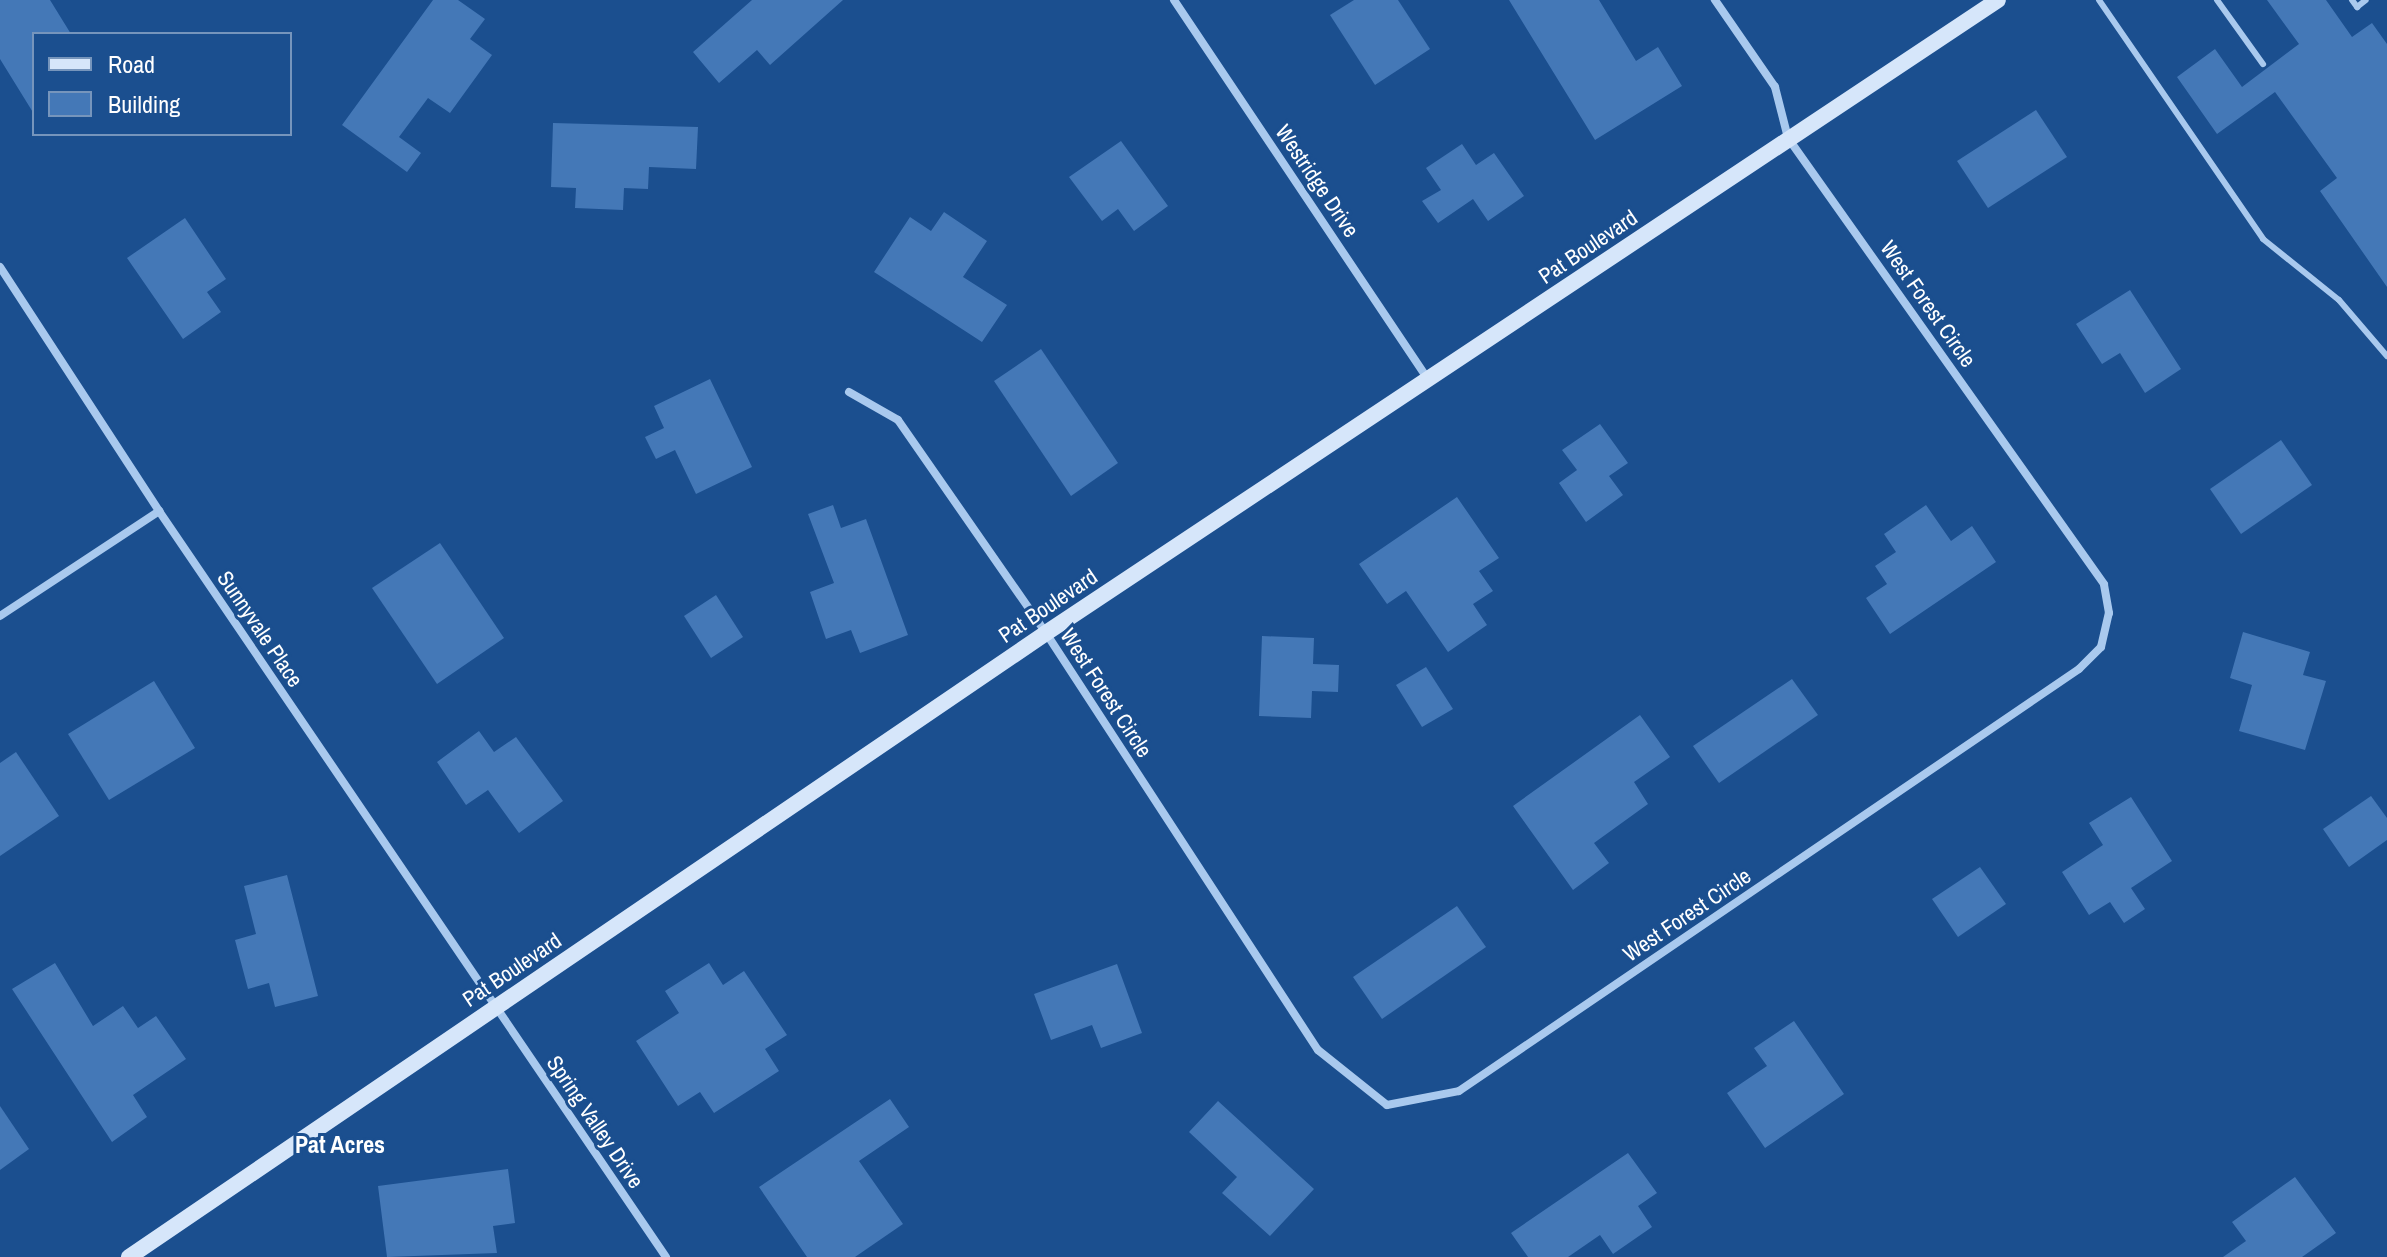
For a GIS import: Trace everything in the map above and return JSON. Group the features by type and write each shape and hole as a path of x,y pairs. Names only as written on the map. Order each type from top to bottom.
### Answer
{"street":[{"name":"Westridge Drive","path":"1174,0 1429,381"},
{"name":"West Forest Circle","path":"849,392 898,420 1046,633 1318,1050 1387,1105 1459,1091 2079,669 2101,647 2109,613 2104,584 1788,138 1775,87 1715,0"},
{"name":"Pat Boulevard","path":"129,1257 1046,633 1998,0"},
{"name":"Sunnyvale Place","path":"0,267 159,511 495,1007"},
{"path":"0,616 159,511"},
{"name":"Spring Valley Drive","path":"495,1007 666,1257"}],"lane":[{"path":"2099,0 2263,239 2339,300 2387,356"},
{"path":"2217,0 2263,64"},
{"path":"2352,0 2357,7 2366,0"}],"building":[{"path":"0,0 50,0 70,32 32,32 32,111 0,59"},
{"path":"433,0 458,0 485,19 470,39 492,55 450,113 428,98 399,137 421,153 407,172 342,125"},
{"path":"752,0 843,0 770,65 757,50 719,83 693,52"},
{"path":"1354,0 1398,0 1430,49 1375,85 1330,15"},
{"path":"1509,0 1599,0 1636,61 1658,47 1682,86 1595,140"},
{"path":"2267,0 2326,0 2352,37 2372,23 2387,44 2387,287 2320,191 2337,178 2275,92 2217,134 2177,77 2215,49 2242,87 2299,44"},
{"path":"2036,110 2067,157 1988,208 1957,161"},
{"path":"553,123 698,127 696,169 649,167 648,189 624,188 623,210 575,208 576,188 551,187"},
{"path":"1121,141 1168,206 1134,231 1118,209 1102,221 1069,177"},
{"path":"1462,144 1476,165 1494,153 1524,196 1488,221 1473,199 1438,223 1422,201 1441,190 1426,168"},
{"path":"944,212 987,241 963,277 1007,305 982,342 874,272 910,217 931,231"},
{"path":"185,218 226,279 207,292 221,312 183,339 127,258"},
{"path":"2130,290 2181,369 2145,393 2120,353 2102,364 2076,324"},
{"path":"1041,349 1118,463 1071,496 994,381"},
{"path":"710,379 752,467 696,494 675,450 656,459 645,437 664,428 654,406"},
{"path":"1600,424 1628,463 1609,476 1623,495 1586,522 1559,483 1577,470 1562,450"},
{"path":"2281,440 2312,485 2241,534 2210,489"},
{"path":"1457,497 1499,558 1479,571 1493,591 1473,604 1487,625 1448,652 1406,591 1387,604 1359,564"},
{"path":"833,505 841,528 866,519 908,635 860,653 851,630 826,639 810,592 834,583 808,514"},
{"path":"1926,505 1951,541 1972,526 1996,562 1890,634 1866,598 1887,584 1875,566 1896,552 1884,534"},
{"path":"440,543 504,638 437,684 372,588"},
{"path":"716,595 743,637 711,658 684,616"},
{"path":"2243,632 2310,652 2303,675 2326,681 2305,750 2239,731 2252,685 2230,678"},
{"path":"1262,636 1314,638 1313,664 1339,665 1338,692 1312,691 1311,718 1259,716"},
{"path":"1426,667 1453,709 1422,727 1396,685"},
{"path":"1792,679 1818,715 1719,783 1693,746"},
{"path":"154,681 195,748 109,800 68,734"},
{"path":"1640,715 1670,757 1634,782 1648,804 1594,843 1609,863 1573,890 1513,806"},
{"path":"479,731 494,752 516,737 563,801 519,833 488,790 466,805 437,762"},
{"path":"16,752 59,816 0,856 0,763"},
{"path":"2371,796 2387,818 2387,840 2349,867 2323,829"},
{"path":"2131,797 2172,861 2131,888 2145,909 2124,923 2110,902 2089,915 2062,872 2103,845 2089,823"},
{"path":"1980,867 2006,904 1958,937 1932,899"},
{"path":"287,875 318,996 275,1007 269,983 248,989 235,940 256,934 244,886"},
{"path":"1457,906 1486,947 1382,1019 1353,977"},
{"path":"55,963 93,1026 123,1006 138,1028 156,1016 186,1059 133,1095 147,1117 112,1142 12,989"},
{"path":"709,963 723,985 744,971 787,1035 765,1049 779,1071 714,1113 700,1092 678,1106 636,1041 679,1013 665,991"},
{"path":"1117,964 1142,1033 1101,1048 1092,1025 1051,1040 1034,994"},
{"path":"1794,1021 1844,1094 1765,1148 1727,1093 1767,1066 1754,1048"},
{"path":"890,1099 909,1127 859,1161 903,1224 855,1257 807,1257 759,1187"},
{"path":"1218,1101 1314,1189 1270,1236 1222,1193 1237,1177 1189,1132"},
{"path":"0,1106 29,1149 0,1170"},
{"path":"1628,1153 1657,1193 1638,1206 1652,1227 1613,1254 1600,1235 1568,1257 1528,1257 1511,1233"},
{"path":"508,1169 515,1223 493,1226 497,1253 387,1257 378,1186"},
{"path":"2295,1177 2336,1233 2302,1257 2223,1257 2246,1241 2232,1222"}],"district":[{"name":"Pat Acres","path":"340,1145"}]}
